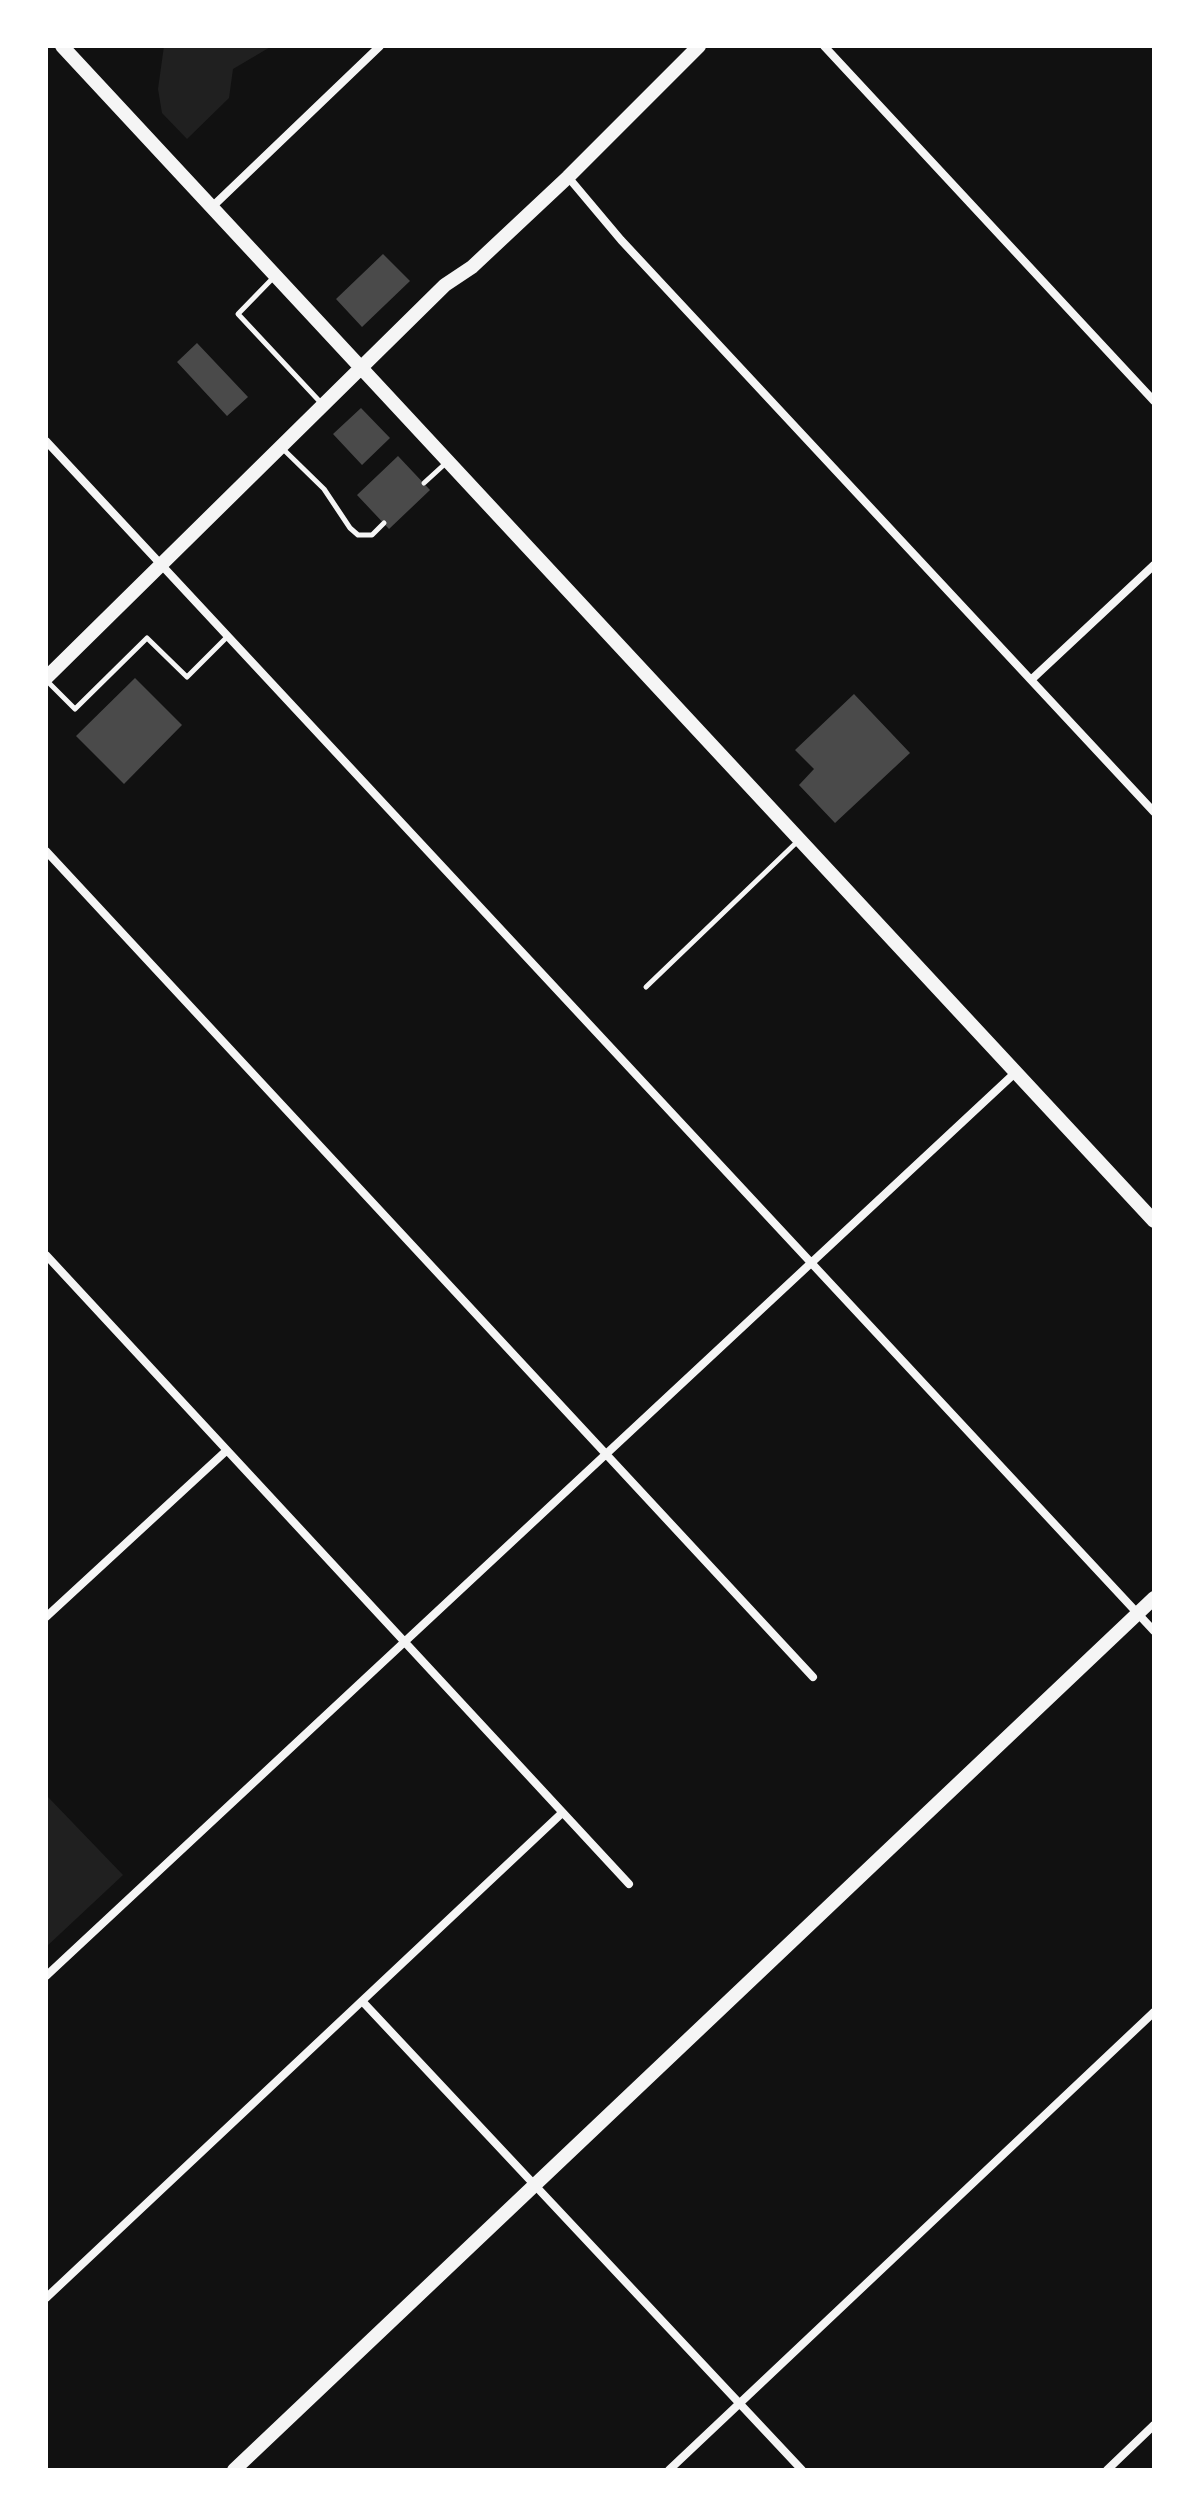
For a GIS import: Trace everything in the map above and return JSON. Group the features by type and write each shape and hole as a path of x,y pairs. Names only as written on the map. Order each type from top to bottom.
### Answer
{"street":[{"path":"62,46 1154,1221"},
{"path":"212,207 380,46"},
{"path":"46,679 160,563 282,448 445,285 472,267 568,177 699,46"},
{"path":"824,46 1154,401"},
{"path":"568,177 632,251 1154,812"},
{"path":"46,441 1154,1631"},
{"path":"1031,680 1154,565"},
{"path":"46,851 813,1677"},
{"path":"46,1976 1016,1072"},
{"path":"46,1255 629,1884"},
{"path":"46,1617 226,1451"},
{"path":"234,2470 1154,1598"},
{"path":"46,2298 562,1813"},
{"path":"362,2001 802,2470"},
{"path":"669,2470 1154,2012"},
{"path":"1107,2470 1154,2425"}],"lane":[{"path":"276,275 238,314 324,405"},
{"path":"282,448 324,489 358,535 372,535 384,523"},
{"path":"424,483 449,461"},
{"path":"46,679 75,709 147,638 187,677 227,637"},
{"path":"646,987 800,839"}],"shaded area":[{"path":"164,46 272,46 233,69 229,98 187,139 162,113 158,89"},
{"path":"48,1797 123,1875 46,1947 46,1800"}],"building":[{"path":"383,254 410,281 362,327 336,299"},
{"path":"197,343 248,397 227,416 177,362"},
{"path":"361,408 390,438 362,465 333,434"},
{"path":"398,456 430,490 389,529 357,495"},
{"path":"135,678 182,725 124,784 76,736"},
{"path":"854,694 910,753 835,823 799,785 814,769 795,750"}]}
